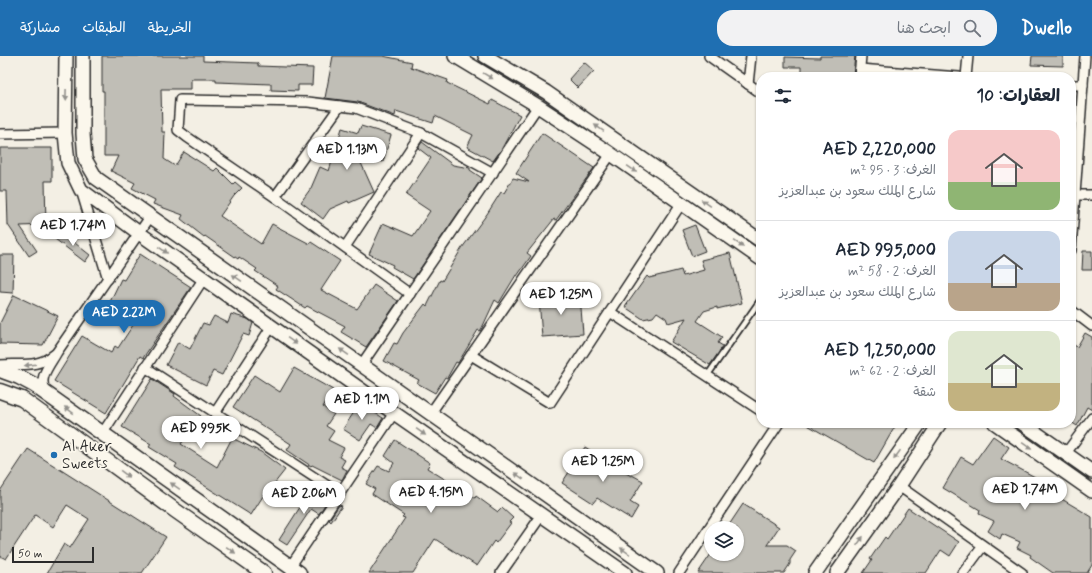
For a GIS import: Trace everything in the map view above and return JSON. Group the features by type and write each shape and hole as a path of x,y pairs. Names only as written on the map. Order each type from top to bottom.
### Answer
{"main road":[{"path":"0,370 19,377 49,396 294,570"},
{"path":"0,391 22,399 264,573"},
{"path":"176,511 173,505 175,501 183,501 232,535 265,549"}],"street":[{"path":"66,56 65,133 68,163 81,190 108,279"},
{"path":"83,56 82,134 85,159 96,178 657,573"},
{"path":"455,56 538,106 611,154 756,256"},
{"path":"485,56 546,92 756,238"},
{"path":"709,56 756,90"},
{"path":"748,84 751,56"},
{"path":"860,72 861,56"},
{"path":"966,72 968,56"},
{"path":"1076,165 1085,56"},
{"path":"1076,85 1083,85"},
{"path":"410,294 275,197 178,130 180,100 308,102 356,108 421,133 493,173"},
{"path":"275,197 340,106"},
{"path":"362,364 538,106"},
{"path":"0,134 65,133"},
{"path":"344,247 421,133"},
{"path":"430,414 611,154"},
{"path":"81,190 139,233 394,413 624,573"},
{"path":"1076,198 1092,195"},
{"path":"471,355 550,403 682,204"},
{"path":"49,396 45,390 43,379 44,373 150,217"},
{"path":"102,434 144,367 204,278"},
{"path":"610,312 756,408"},
{"path":"1076,314 1092,326"},
{"path":"215,413 272,326"},
{"path":"0,365 25,366 35,364 49,359 57,352"},
{"path":"144,367 340,494"},
{"path":"294,570 340,494 394,413"},
{"path":"1066,453 1092,418"},
{"path":"679,573 776,428"},
{"path":"815,573 916,428"},
{"path":"837,573 899,486 937,428"},
{"path":"1002,428 1092,491"},
{"path":"1029,428 1092,472"},
{"path":"899,486 1022,573"},
{"path":"501,573 542,516"},
{"path":"963,573 983,546"}],"lane":[{"path":"707,376 756,306"}],"building":[{"path":"102,56 203,56 203,61 258,63 258,66 313,68 312,85 298,85 298,91 271,90 271,84 216,82 216,79 191,79 191,89 161,89 162,132 165,132 164,159 175,166 184,152 214,171 217,168 233,184 235,182 242,188 234,196 220,216 261,244 272,224 310,244 311,242 340,261 321,290 357,309 374,285 398,301 366,347 341,332 345,326 307,306 305,308 276,289 278,286 255,271 257,269 239,257 238,259 205,236 204,237 181,219 183,215 153,204 155,200 132,188 135,183 111,171 118,156 104,156 104,91 102,91"},
{"path":"333,56 383,56 412,62 411,67 448,80 447,83 490,104 492,100 520,115 501,150 493,161 467,147 473,135 435,116 433,123 396,111 395,116 358,102 325,98"},
{"path":"820,56 855,56 853,72 801,72 801,67 785,67 785,57 820,58"},
{"path":"1032,56 1063,56 1063,66 1031,65"},
{"path":"584,62 594,71 578,88 569,79"},
{"path":"361,126 391,135 383,162 357,154 374,192 349,203 348,201 330,209 323,219 301,202 311,188 320,167 329,171 342,128 358,133"},
{"path":"542,133 594,168 556,220 554,219 527,253 531,256 517,276 516,275 499,303 495,300 482,328 480,331 478,330 458,363 456,362 447,378 445,377 435,393 417,383 419,380 384,361 394,343 397,344 403,333 425,304 427,306 440,280 442,281 462,248 501,192 504,193 513,178 529,182 516,173"},
{"path":"422,142 453,165 470,168 470,170 482,178 413,279 392,267 393,265 369,254 383,223 413,236 430,211 406,195 431,158 418,148"},
{"path":"0,148 52,148 52,181 45,181 46,225 20,226 37,251 29,256 8,225 7,191 0,191"},
{"path":"695,225 705,251 692,256 682,230"},
{"path":"61,232 90,255 85,262 55,239"},
{"path":"1083,251 1092,251 1092,270 1082,270"},
{"path":"730,253 742,303 717,309 717,307 704,311 697,321 722,337 718,343 723,346 710,365 671,342 686,318 668,323 666,318 657,312 653,317 643,319 625,307 647,276 649,278 681,270 683,276 704,270 701,260"},
{"path":"140,254 191,287 143,358 140,356 106,413 54,381 82,336 111,353 115,346 118,348 135,322 124,316 125,314 108,306 121,279 124,280"},
{"path":"0,255 14,255 13,293 0,292"},
{"path":"14,295 58,316 43,345 0,344 0,323"},
{"path":"580,295 583,334 542,337 539,299"},
{"path":"231,314 248,319 253,323 249,336 243,334 222,375 213,371 206,385 166,365 178,342 190,349 203,323 209,325 214,316 228,323"},
{"path":"1085,333 1092,337 1092,410 1087,407 1077,426 1076,346 1077,347"},
{"path":"294,368 333,390 323,407 334,414 326,426 334,431 328,440 344,448 339,457 345,460 341,467 347,470 342,480 312,465 311,466 287,450 291,444 233,407 254,375 280,392"},
{"path":"152,379 175,394 174,396 201,416 181,444 217,467 232,438 261,452 285,470 266,494 265,493 251,515 175,467 177,464 149,447 151,444 122,427"},
{"path":"360,403 383,418 377,428 371,424 360,440 343,429"},
{"path":"813,428 894,428 874,463"},
{"path":"993,436 1009,447 1001,459 1035,477 1033,480 1061,496 1060,498 1092,517 1092,565 1087,573 1053,573 1030,557 1031,555 1017,548 1020,542 1002,534 1000,539 988,531 994,521 979,514 980,510 943,488 961,457 973,464"},
{"path":"395,440 430,463 427,468 475,498 476,496 498,512 502,508 513,518 496,543 494,541 477,566 435,539 413,573 369,573 405,518 402,517 404,515 372,494 375,489 366,484 378,466 389,471 394,463 385,456"},
{"path":"585,447 631,476 632,475 643,481 630,502 638,507 631,519 597,498 593,503 562,483"},
{"path":"28,449 166,537 142,573 47,573 64,544 70,548 89,519 67,505 53,527 35,515 6,559 0,556 0,491"},
{"path":"311,490 327,500 329,498 319,514 311,509 287,545 279,540"},
{"path":"743,504 779,527 767,545 787,545 796,551 784,573 698,573 706,561 744,561 744,521 732,521"},
{"path":"339,505 342,506 331,522 329,520"},
{"path":"908,508 959,542 950,556 941,550 926,573 863,573 872,560 870,559 885,537 887,539"}],"place":[{"name":"Al Aker Sweets","path":"54,455"}]}
